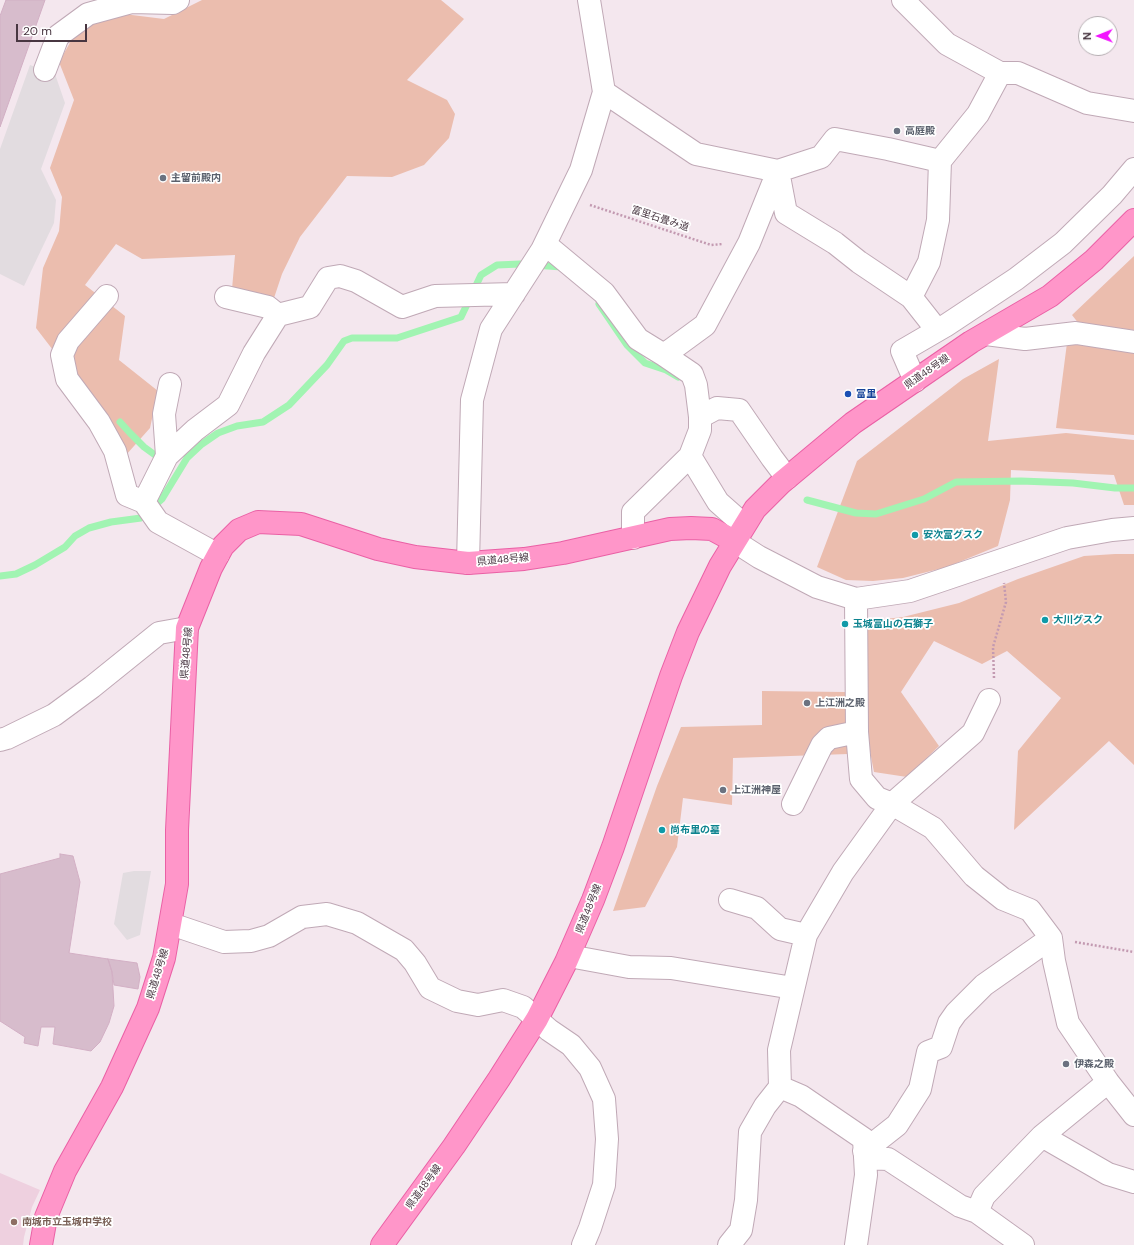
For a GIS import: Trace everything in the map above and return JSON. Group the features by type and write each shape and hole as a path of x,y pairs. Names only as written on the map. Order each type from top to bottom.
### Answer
{"main road":[{"name":"県道48号線","path":"382,1245 454,1146 499,1079 537,1019 569,956 593,900 613,847 671,676 688,632 720,566 754,509 787,478 853,423 971,342 1050,296 1094,260 1134,220"},
{"name":"県道48号線","path":"41,1245 46,1217 65,1170 112,1087 148,1008 160,972 171,924 177,884 177,830 187,628 211,568 223,546 238,530 258,522 301,524 378,550 408,556 468,563 524,559 563,553 670,529 712,529 739,533"}],"street":[{"path":"45,70 58,36 88,14 132,2 172,3 178,0"},
{"path":"468,563 472,400 491,329 543,247 581,170 604,92 589,0"},
{"path":"903,0 947,44 1000,73 1018,73 1087,103 1134,111"},
{"path":"911,297 928,262 938,220 940,161 978,114 1000,73"},
{"path":"604,92 696,154 778,172 821,157 835,139 888,148 940,161"},
{"path":"915,381 902,351 1016,279 1063,243 1112,195 1134,169"},
{"path":"664,355 705,325 749,243 778,172"},
{"path":"778,172 786,213 835,243 859,262 911,297 937,330"},
{"path":"543,247 604,293 638,340 692,374 696,385 700,423 690,455 634,512 633,538"},
{"path":"144,503 167,456 195,430 228,405 254,353 278,315 310,307 328,278 340,276 356,281 402,307 435,296 489,294 519,286"},
{"path":"107,296 68,340 62,355 68,379 99,422 115,451 128,495 144,503 158,522 218,555"},
{"path":"226,297 268,307 278,315"},
{"path":"986,334 1025,339 1076,333 1134,342"},
{"path":"167,456 164,414 170,384"},
{"path":"700,423 717,408 739,410 787,478"},
{"path":"690,455 718,502 739,533 759,557 817,587 856,599 910,591 1068,538 1112,530 1134,528"},
{"path":"856,599 857,732 861,779 877,798 892,804 933,828 974,876 1003,898 1030,910 1051,938 1054,961 1068,1023 1108,1082 1134,1115"},
{"path":"0,740 54,715 92,687 159,633 187,628"},
{"path":"729,1245 741,1230 746,1200 750,1132 765,1106 780,1087 779,1050 806,935 842,872 892,804 973,733 989,700"},
{"path":"793,804 822,745 829,738 857,732"},
{"path":"730,900 757,908 780,929 806,935"},
{"path":"171,924 224,942 251,941 269,936 302,917 327,914 357,923 404,950 415,963 430,988 457,1001 478,1005 503,1000 523,1007 549,1030 571,1045 590,1068 604,1099 607,1139 604,1185 583,1245"},
{"path":"865,1155 897,1125 920,1089 928,1052 941,1047 949,1023 956,1013 984,985 1051,938"},
{"path":"569,956 629,967 671,968 793,988"},
{"path":"978,1212 984,1196 1042,1136 1108,1082"},
{"path":"780,1087 802,1096 864,1139 866,1175 856,1245"},
{"path":"1042,1136 1108,1174 1134,1182"},
{"path":"865,1155 888,1159 960,1206 978,1212 1023,1245"}],"path":[{"name":"富里石畳み道","path":"567,197 711,245 749,243"},
{"path":"989,700 994,685 993,647 1006,602 1004,581"},
{"path":"1051,938 1134,952"}],"shaded area":[{"path":"202,0 441,0 464,19 407,80 447,100 455,114 449,138 424,165 392,177 347,176 300,237 282,274 274,298 232,289 235,255 142,259 116,244 85,285 125,316 119,360 158,391 150,428 126,455 76,380 36,328 43,268 59,231 62,197 50,168 74,100 59,62 72,39 94,23 124,14 164,19"},
{"path":"30,65 55,74 65,103 41,169 56,200 54,223 24,286 0,274 0,149"},
{"path":"1134,256 1134,330 1079,324 1072,315"},
{"path":"1067,343 1134,351 1134,435 1056,428"},
{"path":"999,359 988,441 1066,433 1134,440 1134,505 1124,505 1114,475 1011,470 1010,500 998,546 947,567 903,578 873,581 846,580 817,567 857,461 963,379"},
{"path":"1134,554 1134,765 1109,741 1014,830 1018,751 1061,698 1007,651 982,664 934,641 901,692 939,746 907,777 874,772 866,731 867,621 903,617 959,603 1018,579 1084,556"},
{"path":"762,691 845,692 848,754 733,758 732,805 683,798 677,847 645,907 613,911 657,786 681,727 762,725"},
{"path":"134,871 151,871 140,935 127,940 114,924 123,873"},
{"name":"南城市立玉城中学校","path":"0,1173 40,1190 32,1207 23,1245 0,1245"}],"building":[{"path":"6,0 45,0 0,127 0,16"},
{"path":"60,854 73,856 80,882 69,953 108,959 112,972 114,1006 109,1023 100,1042 91,1051 53,1044 55,1027 41,1027 38,1046 24,1043 25,1037 0,1021 0,874 60,858"},
{"path":"108,959 137,963 140,977 138,989 114,985"}],"waterway":[{"path":"0,576 16,574 35,565 65,547 75,536 89,528 111,522 141,518 162,499 187,458 202,444 218,433 237,426 263,422 289,405 327,365 344,341 352,338 397,338 461,317 481,275 497,265 520,264 562,267"},
{"path":"599,304 627,345 645,363 666,370 678,377"},
{"path":"120,422 144,447 155,455"},
{"path":"807,500 856,513 876,514 924,499 956,482 1021,481 1073,483 1115,488 1134,488"}],"place":[{"name":"高庭殿","path":"897,131"},
{"name":"主留前殿内","path":"163,178"},
{"name":"富里","path":"848,394"},
{"name":"安次富グスク","path":"915,535"},
{"name":"大川グスク","path":"1045,620"},
{"name":"玉城富山の石獅子","path":"845,624"},
{"name":"上江洲之殿","path":"807,703"},
{"name":"上江洲神屋","path":"723,790"},
{"name":"尚布里の墓","path":"662,830"},
{"name":"伊森之殿","path":"1066,1064"},
{"name":"南城市立玉城中学校","path":"14,1222"}]}
